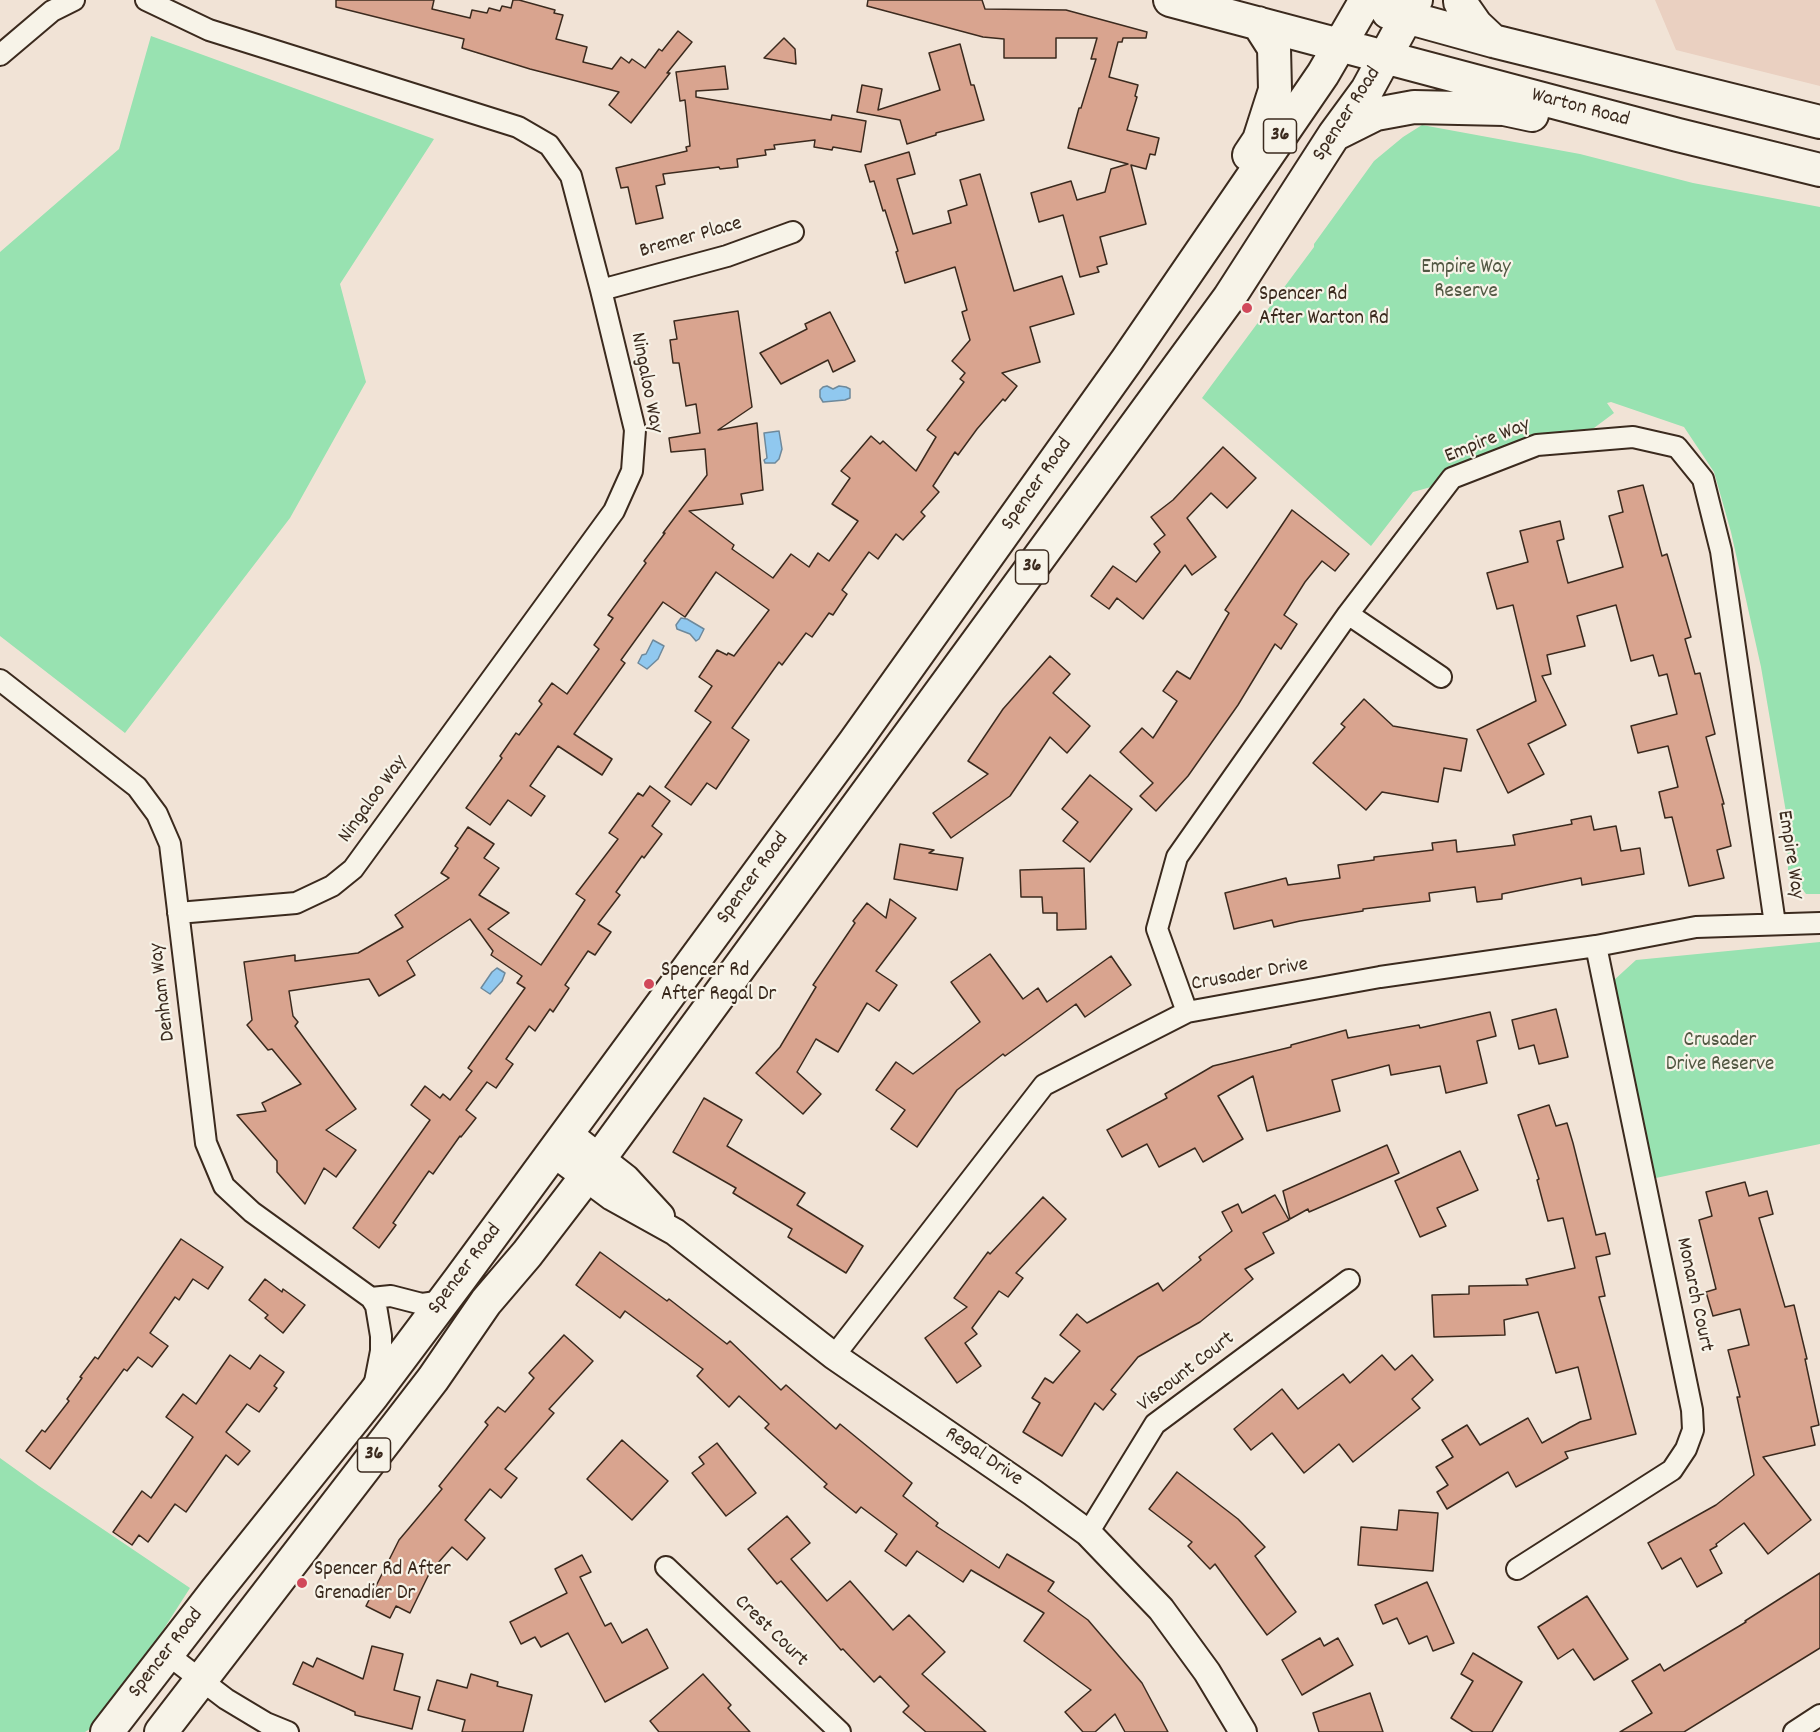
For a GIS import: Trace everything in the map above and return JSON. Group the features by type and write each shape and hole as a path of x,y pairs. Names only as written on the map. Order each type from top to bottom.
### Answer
{"main road":[{"name":"Warton Road","path":"1170,0 1678,135 1820,170"},
{"path":"1460,0 1476,25 1493,41"},
{"path":"1357,2 1412,9 1493,41 1820,122"},
{"name":"Spencer Road","path":"107,1732 373,1395 444,1301 854,743 1127,360 1323,74 1340,45 1357,2"},
{"name":"Spencer Road","path":"161,1732 433,1379 486,1302 527,1254 593,1168 1229,298 1334,135 1367,90 1412,9"},
{"path":"1218,226 1229,184 1259,140 1275,90 1274,48 1258,23"},
{"path":"1334,135 1376,114 1414,107 1451,106 1504,108 1602,130 1678,135"},
{"path":"1022,508 1046,490 1077,460 1103,428 1119,427 1130,432"},
{"path":"620,1060 633,1065 644,1059 683,1009 721,993"},
{"path":"263,1532 267,1549 280,1549 405,1391 433,1379"}],"street":[{"path":"0,56 52,10 74,0"},
{"name":"Ningaloo Way","path":"146,0 209,30 518,127 549,146 571,176 635,430 632,471 614,511 353,869 332,886 296,903 178,913"},
{"name":"Bremer Place","path":"601,290 727,256 793,232"},
{"name":"Empire Way","path":"1187,1012 1157,929 1177,856 1348,614 1452,478 1537,445 1633,438 1677,447 1703,479 1721,551 1776,924"},
{"path":"1348,614 1441,677"},
{"name":"Denham Way","path":"0,680 137,788 157,814 170,844 206,1143 224,1185 256,1216 371,1298"},
{"name":"Crusader Drive","path":"834,1356 1044,1085 1187,1012 1380,977 1596,946 1696,927 1820,922"},
{"name":"Monarch Court","path":"1517,1569 1672,1470 1686,1449 1693,1430 1692,1410 1596,946"},
{"name":"Regal Drive","path":"560,1142 593,1168 612,1197 675,1232 834,1356 1088,1533 1161,1609 1207,1672 1243,1732"},
{"name":"Viscount Court","path":"1088,1533 1155,1424 1349,1280"},
{"path":"373,1395 381,1351 381,1336 376,1306 371,1298 391,1296 422,1304 444,1301"},
{"name":"Crest Court","path":"666,1567 840,1732"},
{"path":"167,1654 201,1682 232,1703 288,1732"},
{"path":"1794,1732 1820,1715"}],"shaded area":[{"path":"1655,0 1820,0 1820,86 1676,50"}],"green space":[{"path":"151,36 434,139 340,284 366,382 290,518 125,733 0,636 0,252 119,149"},
{"name":"Empire Way Reserve","path":"1422,125 1580,154 1693,183 1820,207 1820,894 1806,894 1788,870 1787,818 1761,667 1731,532 1714,472 1684,427 1611,402 1607,403 1614,413 1586,434 1413,492 1371,546 1202,398 1314,247 1374,161"},
{"name":"Crusader Drive Reserve","path":"1820,942 1820,1144 1646,1180 1613,981 1636,960"},
{"path":"0,1458 190,1588 106,1719 85,1732 0,1732"}],"water":[{"path":"827,386 833,389 839,386 850,389 850,398 823,402 820,390"},
{"path":"779,431 782,449 779,459 775,463 765,463 764,460 767,458 764,433"},
{"path":"681,618 704,629 699,639 696,641 690,634 677,629 676,625"},
{"path":"653,640 664,646 658,659 647,669 638,663"},
{"path":"497,968 505,973 502,981 490,994 481,988"}],"building":[{"path":"336,0 434,0 432,9 470,18 472,10 487,13 489,8 500,11 502,6 511,8 513,0 519,0 555,10 554,13 563,15 556,39 587,47 583,62 612,69 621,57 629,63 632,59 645,68 659,49 662,51 678,31 692,42 631,123 609,105 619,92 530,69 462,48 464,39 336,7"},
{"path":"868,0 982,0 985,9 1066,10 1147,32 1146,38 1123,38 1122,42 1118,42 1109,77 1138,85 1135,96 1137,97 1127,130 1159,138 1155,155 1150,154 1146,169 1131,165 1146,224 1100,237 1107,264 1097,267 1099,272 1080,277 1063,215 1039,222 1031,193 1071,181 1077,200 1105,192 1111,169 1128,164 1068,148 1096,59 1091,59 1097,38 1056,38 1056,58 1004,58 1004,39 983,37 867,6"},
{"path":"784,38 795,49 796,64 764,58"},
{"path":"960,44 971,85 974,85 984,120 936,133 936,135 907,144 900,120 857,112 862,85 882,89 878,110 940,90 929,53"},
{"path":"725,66 728,89 696,91 696,97 831,120 832,115 866,121 861,152 833,147 832,150 814,147 815,140 774,145 775,149 765,150 766,155 737,159 738,167 663,174 665,184 656,186 663,218 636,224 628,187 621,188 616,168 687,151 686,147 690,146 685,100 680,101 676,72"},
{"path":"909,152 915,174 897,179 913,234 951,223 948,211 967,205 960,180 980,174 1014,291 1062,276 1074,314 1030,327 1040,362 1002,373 1017,386 977,429 958,455 955,452 933,486 939,492 921,512 925,516 903,540 896,534 878,559 869,552 842,590 847,594 833,615 829,613 812,637 806,633 782,665 779,662 732,728 749,740 716,789 707,783 691,805 665,787 711,722 695,711 712,686 699,677 717,650 734,656 769,610 716,572 685,617 663,602 621,660 625,663 574,734 612,759 602,775 558,746 530,786 545,796 531,816 508,800 490,825 466,808 502,758 500,756 516,733 519,735 542,704 539,701 552,683 567,694 599,649 594,645 613,618 608,615 646,563 644,561 665,533 663,533 707,475 705,449 671,452 669,438 700,433 696,404 686,406 679,363 673,363 670,340 677,339 674,321 738,311 752,407 718,430 757,423 763,490 741,494 743,504 689,511 734,545 732,549 773,578 791,554 809,567 818,553 829,561 858,521 832,504 850,478 841,471 871,436 880,444 883,441 916,471 936,437 927,430 964,382 960,379 965,373 952,361 970,340 962,312 967,310 955,267 905,283 885,210 883,211 874,181 870,182 865,165"},
{"path":"830,312 855,361 833,372 828,360 781,384 760,353 807,329 805,324"},
{"path":"1223,447 1256,478 1227,508 1211,493 1187,518 1216,557 1192,575 1185,565 1143,619 1117,598 1109,609 1091,596 1113,566 1136,582 1160,552 1154,544 1165,535 1151,517 1173,500"},
{"path":"1643,485 1662,556 1667,554 1691,637 1685,639 1695,674 1700,673 1715,734 1706,737 1724,804 1722,804 1731,846 1717,850 1724,878 1689,886 1672,817 1665,818 1659,792 1678,787 1668,746 1638,753 1631,726 1677,714 1667,674 1659,676 1653,655 1631,661 1616,605 1577,616 1585,646 1547,655 1551,674 1542,676 1566,725 1528,744 1544,774 1508,793 1477,730 1536,701 1513,605 1497,609 1487,573 1528,562 1520,531 1560,521 1564,539 1557,541 1568,583 1623,567 1609,516 1623,512 1618,491"},
{"path":"1292,510 1349,554 1335,571 1322,561 1305,582 1284,615 1297,624 1281,649 1275,644 1238,705 1188,776 1156,811 1140,796 1153,783 1120,752 1142,728 1153,738 1177,701 1163,691 1177,671 1190,679 1229,613 1225,610"},
{"path":"1050,656 1070,674 1053,693 1090,726 1067,753 1050,737 1010,796 951,838 933,813 988,774 968,761 1003,709"},
{"path":"1364,699 1393,726 1467,739 1461,771 1444,768 1438,802 1382,792 1366,810 1313,763 1345,727 1341,724"},
{"path":"1090,775 1132,809 1090,862 1063,841 1078,822 1062,809"},
{"path":"650,786 670,801 652,826 662,834 644,858 642,856 616,892 620,895 598,924 611,932 595,955 588,951 565,985 569,988 553,1012 550,1009 535,1031 529,1026 506,1059 513,1064 496,1088 487,1082 466,1110 476,1118 433,1174 429,1171 393,1223 396,1225 379,1248 353,1228 430,1120 411,1105 425,1086 440,1098 443,1094 450,1100 472,1071 468,1068 525,988 517,983 522,976 491,955 493,951 470,919 407,961 415,975 379,996 369,979 289,991 293,1016 298,1022 295,1026 356,1109 326,1130 356,1150 336,1177 324,1168 305,1204 277,1172 277,1161 237,1115 266,1111 262,1103 301,1084 272,1049 268,1050 247,1025 252,1020 244,962 295,955 295,961 358,953 403,927 395,915 449,878 441,873 458,848 455,846 468,827 494,844 484,858 499,868 479,895 509,913 488,929 541,965 585,900 576,894 618,839 609,833 638,793 643,796"},
{"path":"1591,816 1594,830 1616,826 1621,851 1640,848 1644,874 1582,885 1581,878 1502,894 1502,899 1477,902 1475,887 1429,893 1430,901 1363,909 1363,911 1274,927 1272,920 1234,929 1225,893 1286,878 1288,885 1340,878 1338,865 1374,860 1374,857 1433,850 1432,843 1456,840 1457,852 1515,845 1513,835 1572,824 1571,820"},
{"path":"900,844 934,850 929,853 963,858 957,890 894,879"},
{"path":"1084,868 1086,929 1057,930 1057,913 1043,913 1042,897 1021,897 1020,870"},
{"path":"890,899 916,918 876,971 897,985 879,1011 867,1003 838,1052 816,1039 797,1072 821,1094 803,1114 756,1073 780,1047 816,987 813,985 855,923 853,921 867,903 886,918"},
{"path":"990,954 1023,999 1038,988 1047,1002 1111,956 1131,985 1085,1017 1076,1004 1005,1056 1003,1054 957,1090 917,1147 891,1129 905,1110 876,1090 896,1062 913,1074 980,1022 951,982"},
{"path":"1556,1009 1568,1057 1539,1064 1534,1045 1519,1049 1512,1020"},
{"path":"1490,1012 1496,1036 1477,1041 1487,1083 1446,1093 1440,1066 1391,1075 1389,1065 1332,1080 1340,1111 1267,1131 1253,1076 1218,1096 1243,1139 1203,1162 1195,1148 1159,1167 1147,1144 1122,1157 1107,1130 1167,1098 1165,1094 1213,1066 1291,1047 1291,1045 1346,1030 1348,1038 1419,1025 1420,1028"},
{"path":"704,1098 742,1120 727,1146 805,1193 797,1205 863,1246 846,1273 788,1237 792,1229 733,1193 736,1188 673,1152"},
{"path":"1549,1105 1556,1126 1567,1123 1596,1235 1605,1233 1610,1254 1596,1257 1605,1296 1599,1297 1636,1434 1565,1452 1568,1458 1516,1487 1508,1472 1447,1509 1437,1492 1448,1485 1436,1467 1453,1457 1442,1440 1467,1425 1480,1445 1528,1418 1542,1443 1580,1422 1591,1419 1578,1367 1556,1373 1538,1312 1504,1320 1505,1335 1434,1337 1432,1295 1469,1294 1469,1286 1528,1285 1526,1279 1575,1268 1563,1218 1548,1221 1537,1180 1539,1179 1518,1115"},
{"path":"1387,1145 1399,1173 1309,1212 1308,1209 1290,1219 1283,1191"},
{"path":"1460,1151 1478,1190 1437,1208 1446,1226 1420,1237 1395,1181"},
{"path":"1745,1182 1749,1196 1767,1191 1773,1214 1759,1218 1785,1307 1794,1305 1819,1425 1811,1427 1815,1445 1763,1457 1811,1520 1768,1554 1744,1523 1710,1550 1722,1573 1697,1587 1681,1558 1662,1569 1648,1543 1716,1505 1754,1475 1737,1397 1740,1397 1728,1350 1749,1345 1740,1309 1713,1316 1706,1292 1716,1289 1699,1220 1712,1216 1706,1192"},
{"path":"1275,1195 1289,1220 1263,1233 1274,1253 1245,1269 1253,1279 1200,1322 1138,1357 1111,1390 1116,1394 1103,1410 1095,1403 1062,1456 1023,1432 1040,1403 1032,1398 1045,1378 1053,1383 1080,1351 1060,1335 1077,1314 1087,1323 1158,1283 1163,1291 1201,1260 1199,1257 1232,1231 1222,1212 1238,1204 1242,1213"},
{"path":"1043,1197 1066,1219 1016,1273 1023,1278 1008,1297 999,1291 972,1328 977,1334 965,1343 981,1366 957,1383 925,1338 967,1307 954,1298 988,1252 990,1254"},
{"path":"181,1239 223,1267 208,1289 193,1279 179,1300 175,1297 150,1333 168,1346 152,1367 138,1357 127,1371 124,1369 50,1469 26,1451 42,1430 45,1432 69,1401 67,1399 82,1378 80,1377 95,1357 98,1359"},
{"path":"600,1252 667,1301 669,1299 727,1344 730,1341 781,1390 786,1385 836,1429 840,1424 912,1483 903,1496 938,1523 936,1526 999,1568 1007,1554 1054,1582 1048,1591 1088,1620 1142,1683 1168,1732 1125,1732 1115,1714 1095,1732 1083,1732 1065,1712 1091,1690 1024,1641 1044,1613 971,1570 963,1582 917,1551 906,1566 885,1551 897,1534 861,1507 856,1513 824,1487 827,1484 765,1428 769,1424 739,1396 729,1407 697,1376 703,1369 625,1311 620,1318 576,1285"},
{"path":"265,1279 305,1305 283,1333 265,1318 268,1315 249,1300"},
{"path":"564,1335 593,1361 549,1409 554,1413 505,1469 517,1478 501,1498 490,1489 465,1520 485,1538 467,1560 452,1547 430,1572 410,1613 396,1606 390,1618 366,1606 399,1540 442,1489 439,1486 488,1425 485,1422 498,1407 505,1412 534,1378 529,1373"},
{"path":"230,1355 250,1369 260,1355 284,1372 274,1386 277,1388 259,1412 247,1404 226,1432 250,1451 238,1465 226,1455 186,1512 175,1504 148,1542 139,1535 132,1545 113,1532 142,1491 151,1498 193,1437 166,1417 183,1394 196,1404"},
{"path":"1382,1355 1395,1370 1412,1355 1433,1380 1412,1399 1420,1408 1353,1462 1339,1444 1304,1473 1272,1433 1251,1450 1234,1429 1282,1389 1298,1409 1343,1374 1350,1383"},
{"path":"622,1440 668,1481 632,1520 587,1479"},
{"path":"717,1443 756,1493 726,1516 692,1473 704,1464 699,1457"},
{"path":"1177,1472 1238,1519 1265,1547 1255,1556 1296,1612 1267,1635 1215,1564 1210,1569 1188,1546 1192,1542 1149,1509"},
{"path":"1399,1510 1438,1513 1433,1571 1358,1565 1361,1527 1397,1530"},
{"path":"787,1516 810,1543 791,1559 827,1601 850,1581 893,1630 909,1615 945,1652 922,1674 986,1732 926,1732 903,1712 909,1706 880,1676 874,1682 843,1649 841,1650 781,1581 777,1584 748,1549"},
{"path":"582,1555 591,1572 580,1577 605,1626 611,1623 622,1643 647,1629 668,1668 605,1702 568,1633 541,1647 535,1637 521,1644 510,1622 567,1593 555,1569"},
{"path":"1820,1573 1820,1648 1684,1732 1620,1732 1652,1713 1632,1681 1660,1664 1664,1671 1746,1622"},
{"path":"1427,1582 1454,1643 1433,1651 1427,1636 1409,1644 1397,1618 1383,1624 1375,1605"},
{"path":"1587,1596 1628,1659 1594,1680 1573,1649 1558,1659 1538,1627"},
{"path":"1320,1638 1324,1646 1338,1638 1353,1665 1302,1695 1282,1660"},
{"path":"372,1646 403,1654 394,1690 420,1697 412,1729 355,1715 355,1712 293,1684 303,1662 313,1667 317,1658 363,1679"},
{"path":"1473,1653 1522,1682 1492,1732 1473,1732 1451,1718 1473,1681 1461,1674"},
{"path":"471,1674 498,1682 497,1686 532,1695 523,1732 462,1732 465,1720 428,1710 437,1680 467,1688"},
{"path":"703,1674 731,1705 728,1708 750,1732 659,1732 650,1721"},
{"path":"1370,1693 1383,1732 1319,1732 1313,1713"}],"place":[{"name":"Spencer Rd After Warton Rd","path":"1247,308"},
{"name":"Spencer Rd After Regal Dr","path":"649,984"},
{"name":"Spencer Rd After Grenadier Dr","path":"302,1583"}]}
